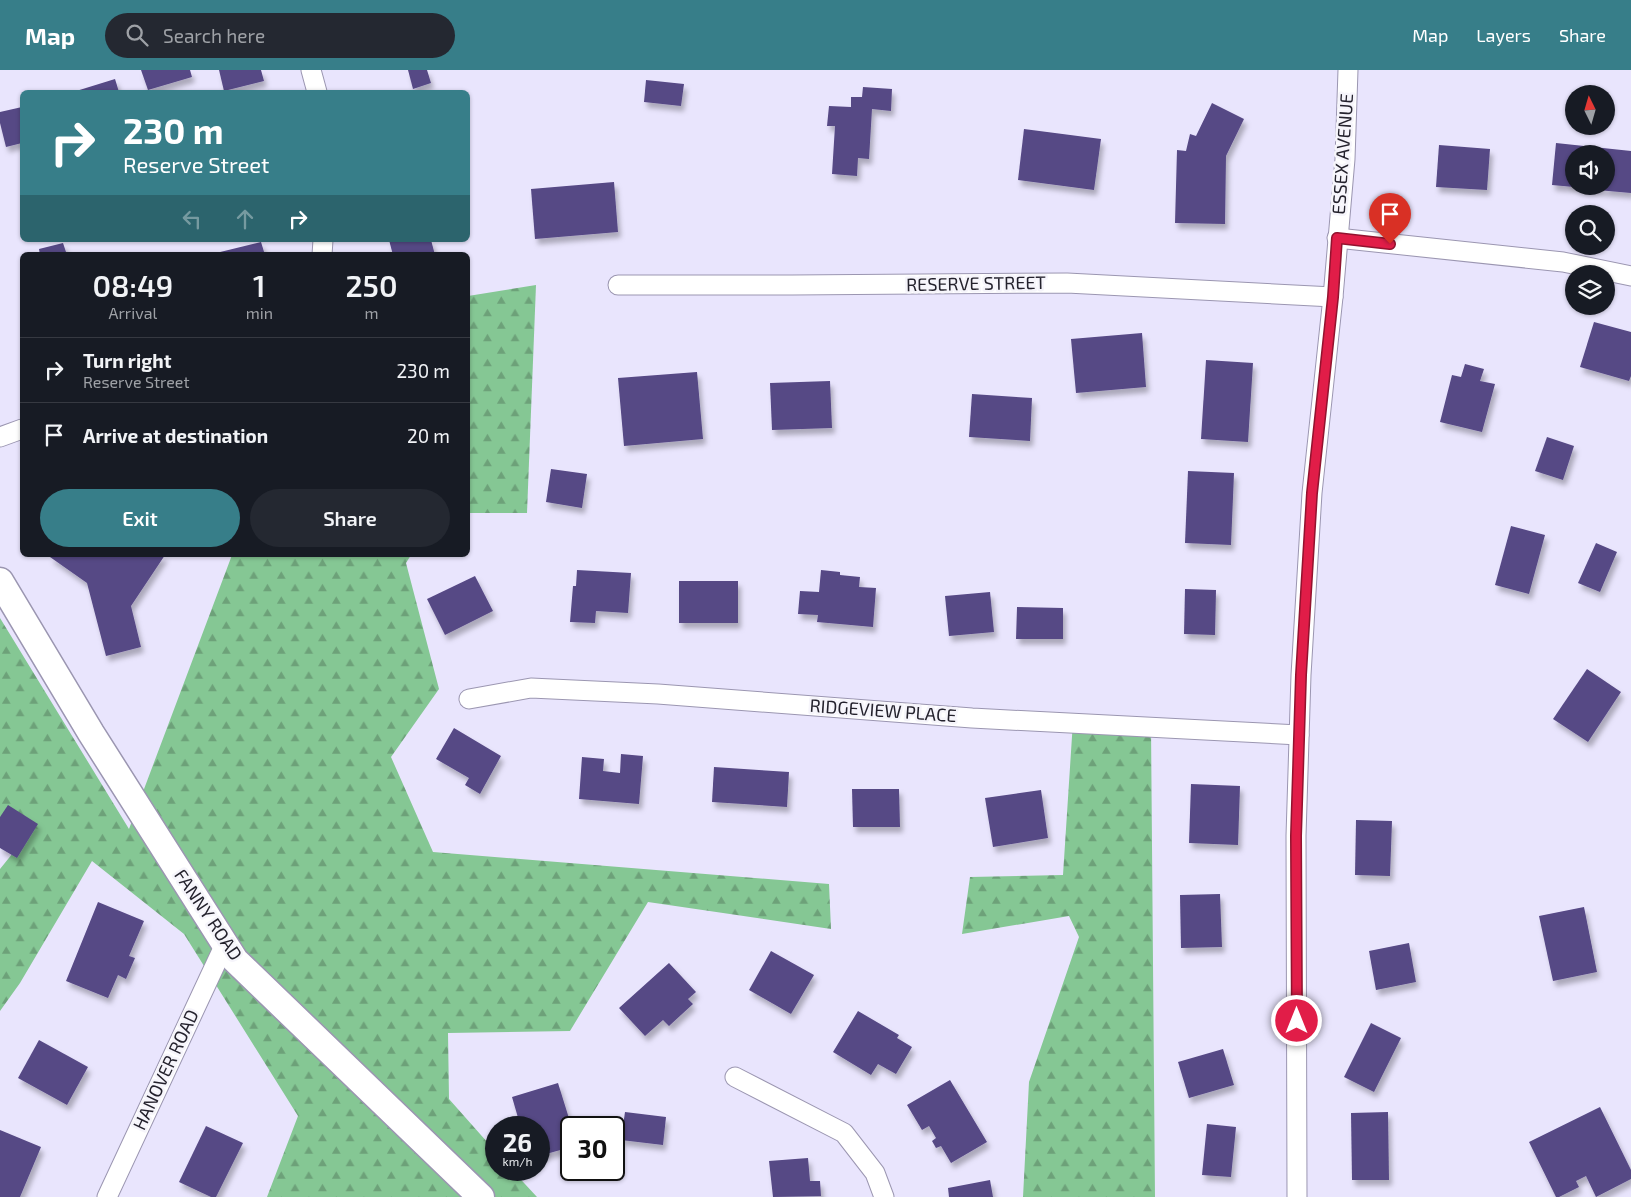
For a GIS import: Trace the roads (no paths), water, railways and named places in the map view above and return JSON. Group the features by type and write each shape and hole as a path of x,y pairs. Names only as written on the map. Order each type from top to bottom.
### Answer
{"main road":[{"name":"FANNY ROAD","path":"0,582 96,740 235,960 481,1197"}],"street":[{"path":"311,70 316,90"},
{"name":"ESSEX AVENUE","path":"1297,1197 1296,836 1301,675 1312,493 1333,297 1345,159 1348,70"},
{"path":"1337,238 1563,262 1631,276"},
{"name":"RESERVE STREET","path":"618,285 1067,283 1333,297"},
{"path":"0,437 20,431"},
{"name":"RIDGEVIEW PLACE","path":"469,699 531,688 658,694 972,718 1299,735"},
{"name":"HANOVER ROAD","path":"107,1197 225,944"},
{"path":"736,1077 844,1133 875,1173 884,1197"}]}
